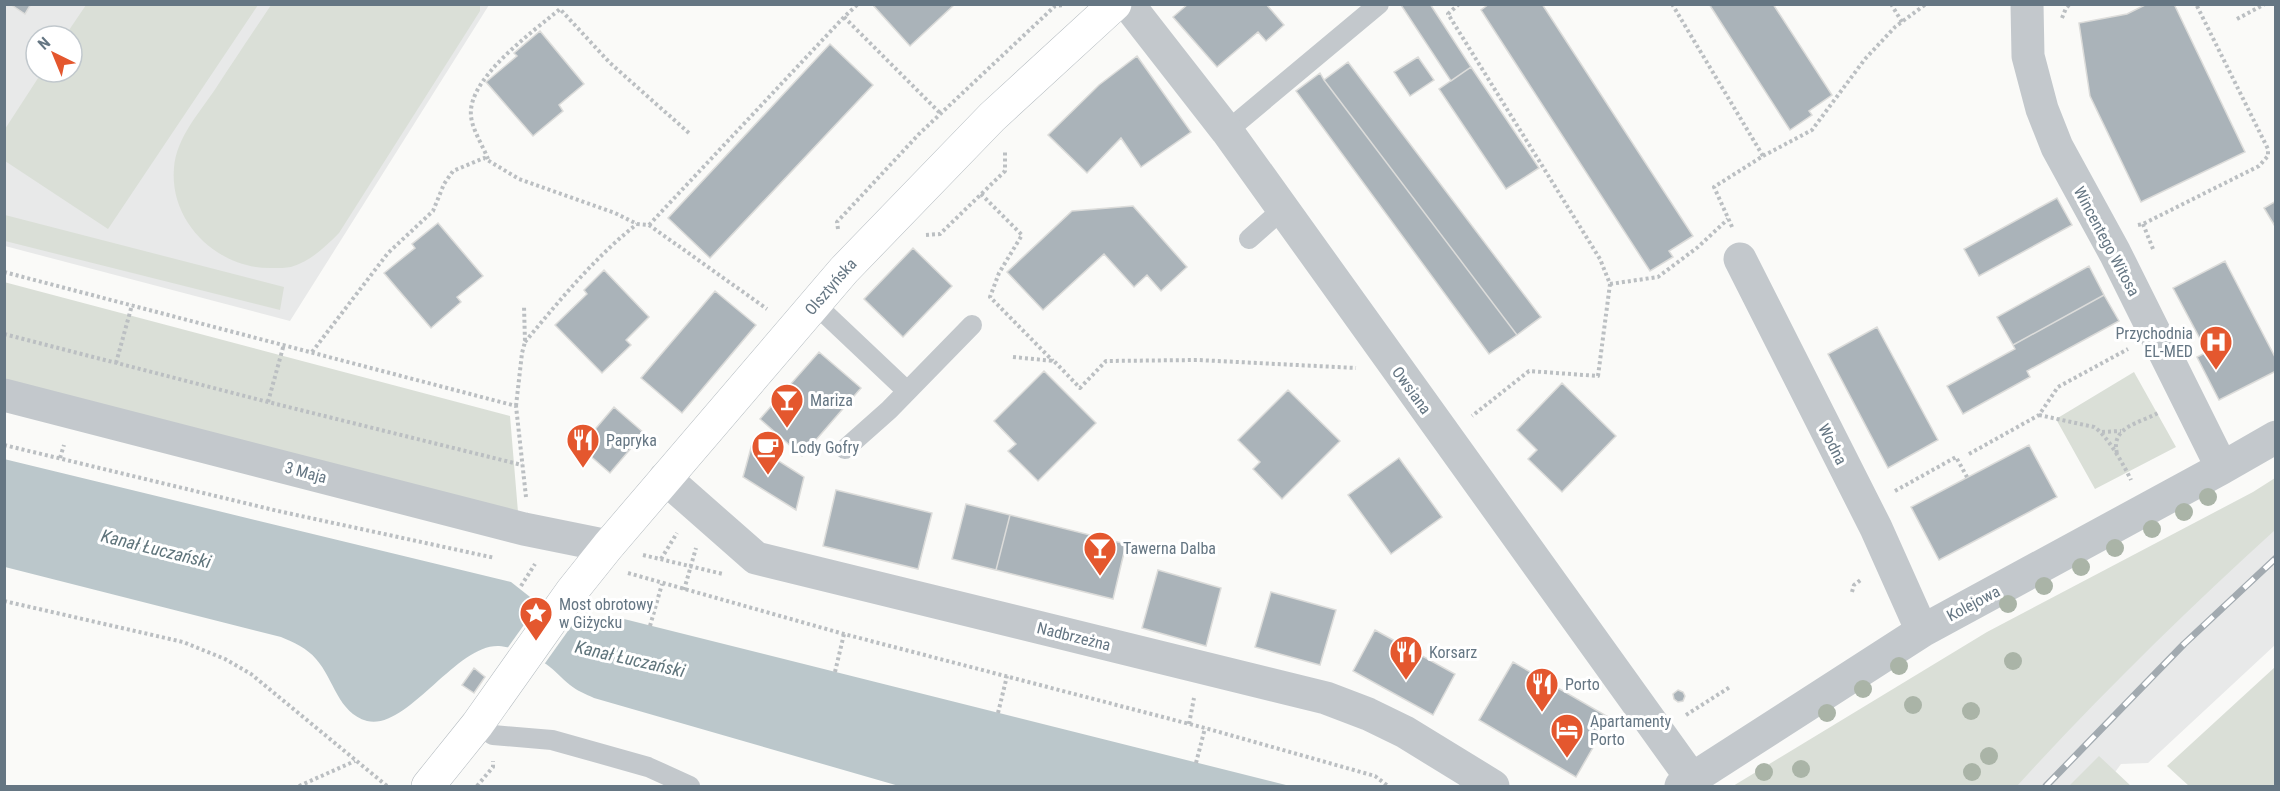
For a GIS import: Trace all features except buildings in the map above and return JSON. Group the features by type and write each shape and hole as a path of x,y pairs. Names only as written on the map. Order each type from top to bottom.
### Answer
{"street":[{"name":"Olsztyńska","path":"428,786 477,725 572,591 608,546 844,270 992,117 1115,4"},
{"name":"Owsiana","path":"1128,4 1227,131 1283,209 1686,783"},
{"name":"Wincentego Witosa","path":"2028,4 2028,56 2042,109 2057,147 2119,229 2154,333 2222,468"},
{"name":"Wodna","path":"1740,259 1876,528 1922,631"},
{"name":"3 Maja","path":"4,394 512,526 608,546"},
{"name":"Kolejowa","path":"1686,783 1922,631 2276,437"},
{"name":"Nadbrzeżna","path":"665,478 756,558 1326,698 1368,714 1405,732 1493,786"}],"lane":[{"path":"1227,131 1378,4"},
{"path":"1249,239 1283,209"},
{"path":"815,304 908,391"},
{"path":"845,449 908,391 972,326"},
{"path":"477,725 493,735 552,740 648,767 690,786"}],"path":[{"path":"649,225 858,4"},
{"path":"1459,4 1448,14 1600,259 1610,284 1598,376 1529,371 1466,420"},
{"path":"1891,4 1902,22"},
{"path":"1763,156 1812,130 1865,59 1902,22 1926,4"},
{"path":"2058,27 2070,4"},
{"path":"2119,229 2143,225 2259,166 2268,156 2268,149 2196,4"},
{"path":"2237,19 2265,4"},
{"path":"488,159 471,118 471,107 486,75 508,51 560,9 610,63 690,134"},
{"path":"844,18 940,113"},
{"path":"312,352 388,253 433,210 444,184 453,171 484,158 519,179 615,213 637,224 649,225 774,314"},
{"path":"981,194 1022,235 999,273 990,297 1080,388 1106,362 1198,360 1398,370"},
{"path":"1610,284 1658,277 1698,247 1728,219"},
{"path":"525,342 552,309 622,236 637,224"},
{"path":"2143,225 2148,237"},
{"path":"4,272 516,406"},
{"path":"116,363 132,305"},
{"path":"524,306 525,342 516,406 527,500"},
{"path":"1969,454 2039,416 2058,387 2154,333"},
{"path":"4,334 522,465"},
{"path":"268,402 284,344"},
{"path":"1013,357 1054,361"},
{"path":"2101,432 2121,431 2163,410"},
{"path":"2039,416 2094,427 2101,432 2123,462 2134,487"},
{"path":"2116,453 2116,438 2121,431"},
{"path":"4,445 278,511 496,559"},
{"path":"1886,496 1956,457 1967,477"},
{"path":"661,559 691,566 684,590"},
{"path":"522,586 537,560"},
{"path":"650,626 662,585 1205,728 1375,776 1388,786"},
{"path":"4,601 183,642 225,659 251,674 387,786"},
{"path":"835,672 844,634"},
{"path":"998,713 1007,676"},
{"path":"1678,721 1730,687"},
{"path":"1196,763 1205,728"},
{"path":"299,786 355,761"}],"shaded area":[{"path":"480,4 480,11 339,233 311,257 291,267 282,268 253,267 234,261 217,252 201,239 189,224 180,207 175,188 174,168 184,136 271,5"},
{"path":"4,5 489,5 290,321 5,246"},
{"path":"86,5 258,5 108,229 5,161 5,129 34,84 84,84 84,24 73,24"},
{"path":"5,215 284,287 280,310 5,241"},
{"path":"4,282 510,416 518,512 5,381"},
{"path":"2134,372 2176,447 2095,489 2056,419"},
{"path":"2275,478 2275,530 2143,655 2017,786 1733,786 1987,632 2253,492"},
{"path":"2275,497 2275,645 2148,763 2121,764 2105,786 1990,786"},
{"path":"2275,667 2275,786 2189,786 2167,766"},
{"path":"2099,756 2131,786 2069,786"}],"water":[{"name":"Kanał Łuczański","path":"4,459 511,582 539,604 584,618 612,616 1290,786 899,786 594,698 573,687 541,661 517,650 499,646 483,649 466,658 398,713 382,721 367,721 349,711 312,655 286,639 5,567"}],"pier":[{"path":"541,601 580,614 543,666 506,650"}],"railway":[{"path":"2046,786 2184,644 2276,558"}],"place":[{"name":"Przychodnia EL-MED","path":"2216,371"},
{"name":"Mariza","path":"787,429"},
{"name":"Papryka","path":"583,469"},
{"name":"Lody Gofry","path":"768,476"},
{"name":"Tawerna Dalba","path":"1100,577"},
{"name":"Most obrotowy w Giżycku","path":"536,642"},
{"name":"Korsarz","path":"1406,681"},
{"name":"Porto","path":"1542,713"},
{"name":"Apartamenty Porto","path":"1567,759"}]}
